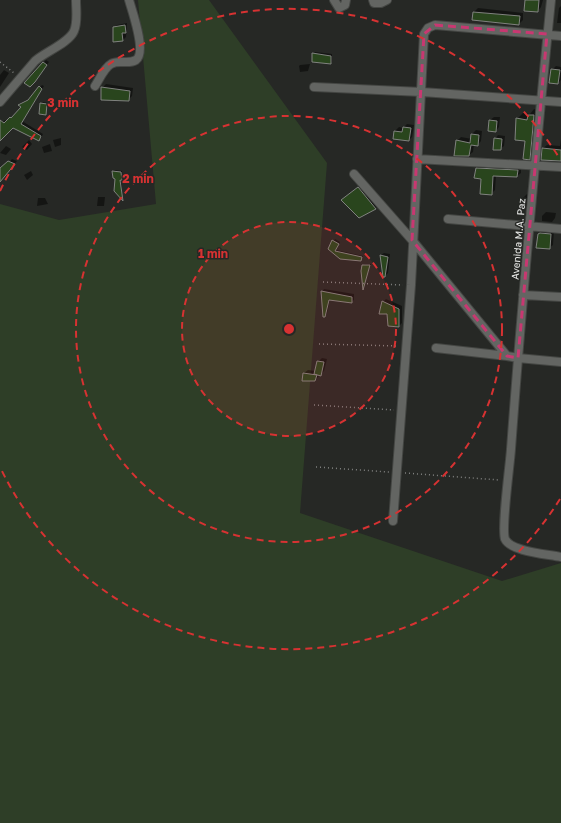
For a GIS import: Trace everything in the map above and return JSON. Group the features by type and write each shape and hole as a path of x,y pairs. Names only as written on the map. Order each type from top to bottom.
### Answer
{"street":[{"path":"0,102 41,56 62,44 74,32 76,21 76,0"},
{"path":"95,86 111,64 117,62 132,62 138,57 140,52 138,29 129,0"},
{"path":"334,0 339,8 344,5 346,0"},
{"path":"373,0 374,3 381,4 387,0"},
{"name":"Avenida M.A. Paz","path":"551,0 528,226 509,481 503,532 510,546 561,557"},
{"path":"393,521 411,285 412,240 422,92 424,34 428,28 435,25 561,36"},
{"path":"314,87 422,92 561,102"},
{"path":"417,159 561,167"},
{"path":"354,174 412,240 508,356"},
{"path":"448,218 561,229"},
{"path":"523,295 561,297"},
{"path":"436,348 561,362"}],"path":[{"path":"0,62 22,78"},
{"path":"323,282 411,285"},
{"path":"319,344 406,346"},
{"path":"314,405 402,410"},
{"path":"316,467 509,481"}],"highlighted area":[{"path":"435,25 547,34 518,358 507,356 412,240 424,34"}],"green space":[{"path":"138,0 209,0 327,163 300,513 502,581 561,563 561,823 0,823 0,204 59,220 156,204"}],"building":[{"path":"525,0 539,0 538,12 524,11"},
{"path":"473,12 520,16 519,25 472,20"},
{"path":"125,25 126,33 122,33 123,41 113,42 113,27"},
{"path":"312,53 331,56 331,64 312,62"},
{"path":"43,62 47,65 35,82 30,87 24,83"},
{"path":"551,69 560,70 558,84 549,83"},
{"path":"39,86 42,89 21,124 41,136 39,141 13,128 0,141 0,120 4,123 10,117 11,118 21,107 18,105 28,100"},
{"path":"101,87 130,91 129,101 101,100"},
{"path":"40,103 47,104 46,115 39,114"},
{"path":"528,115 534,115 530,160 523,159 525,141 515,140 516,118 527,120"},
{"path":"489,120 497,121 496,132 488,131"},
{"path":"403,127 411,128 409,141 393,139 394,131 402,132"},
{"path":"471,134 479,135 478,146 471,145 469,156 454,156 456,140 470,143"},
{"path":"494,138 502,139 501,150 493,150"},
{"path":"542,148 561,150 561,161 541,160"},
{"path":"8,161 15,164 0,182 0,168"},
{"path":"476,168 518,170 517,177 493,176 492,195 480,194 481,179 474,178"},
{"path":"112,171 121,172 122,181 120,180 123,201 114,191 115,179 113,178"},
{"path":"358,187 376,209 359,218 341,200"},
{"path":"538,234 551,234 550,249 536,248"},
{"path":"332,240 339,244 335,251 362,257 361,261 340,259 328,249"},
{"path":"380,255 388,257 385,277 383,277"},
{"path":"362,265 370,265 363,290 361,271"},
{"path":"321,291 352,297 352,303 329,300 325,317 323,317"},
{"path":"382,301 399,309 399,327 388,326 387,314 379,314"},
{"path":"317,361 324,362 321,376 314,374"},
{"path":"303,373 317,375 315,381 302,381"}]}
